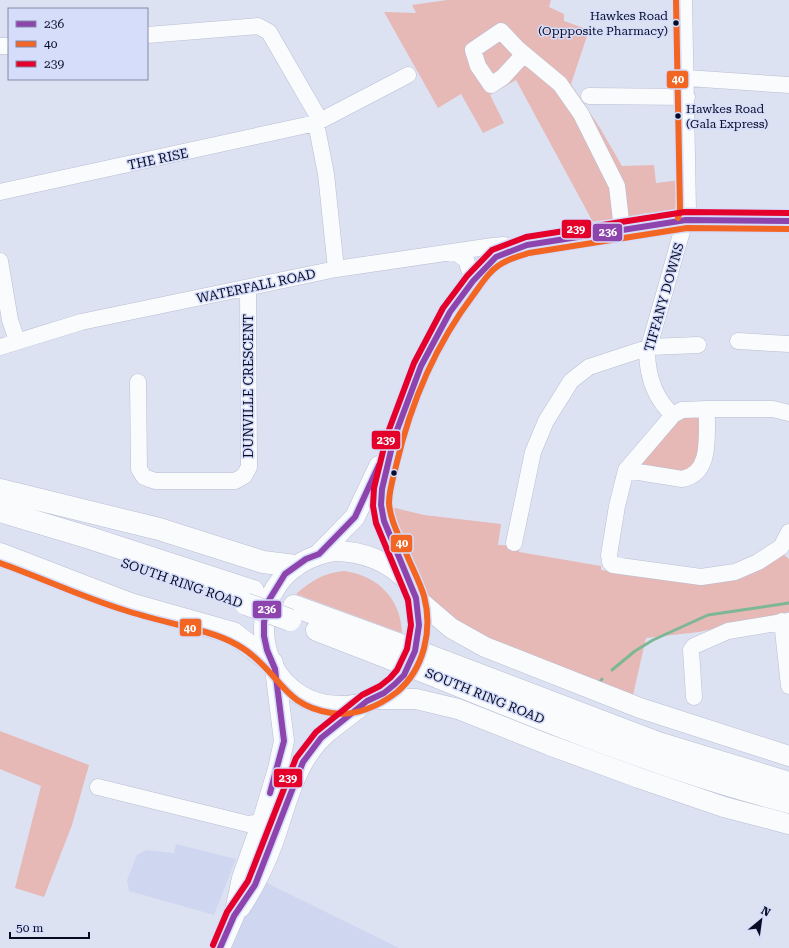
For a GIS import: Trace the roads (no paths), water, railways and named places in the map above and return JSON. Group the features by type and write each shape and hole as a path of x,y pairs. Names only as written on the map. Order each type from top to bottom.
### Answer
{"highway":[{"path":"0,490 159,529 262,562 295,566"},
{"name":"SOUTH RING ROAD","path":"0,511 90,538 440,669 658,743 789,783"},
{"name":"SOUTH RING ROAD","path":"0,527 249,598"},
{"path":"0,554 130,604 233,633 274,666"},
{"name":"SOUTH RING ROAD","path":"440,669 557,726 654,762 789,802"}],"main road":[{"path":"220,948 234,916 255,885 303,762 311,750 321,738 370,700 395,684 410,663 418,638 419,612 413,591 384,521 381,505 382,489 393,444 414,382 430,348 450,312 473,281 496,258 514,249 527,245 686,220 789,221"},
{"path":"319,554 355,517 382,458 393,444"},
{"path":"234,916 242,878 256,826 278,769 284,740 274,666 264,636 266,608 276,586 295,566 319,554 334,551 349,551 364,554 386,564 451,628 484,647 640,708 789,756"},
{"path":"274,666 287,684 302,695 314,701 340,706 370,700 416,699 458,709 549,745 639,778 724,807 789,824"}],"street":[{"name":"TIFFANY DOWNS","path":"673,415 662,404 652,385 647,363 647,354 688,210 687,78 684,0"},
{"path":"148,35 258,26 269,32 316,115 316,123 326,174 336,269"},
{"path":"524,54 560,84 581,114 617,186 622,229"},
{"name":"THE RISE","path":"0,192 316,123 408,75"},
{"path":"687,78 789,85"},
{"path":"589,96 687,97"},
{"name":"WATERFALL ROAD","path":"0,347 81,322 336,269 504,245 514,249"},
{"path":"455,252 466,260 473,281"},
{"path":"0,260 10,320 17,341"},
{"name":"DUNVILLE CRESCENT","path":"138,382 139,469 144,477 155,481 235,481 244,476 249,467 248,288"},
{"path":"738,341 789,344"},
{"path":"514,543 533,452 546,421 562,393 571,381 589,367 650,347 698,345"},
{"path":"626,470 682,479 688,478 696,472 701,466 705,456 707,409"},
{"path":"789,413 773,409 707,409 682,410 673,415 626,470 617,506 609,555 610,562 613,565 701,577 735,572 758,562 781,547 789,532"},
{"path":"694,696 691,650 694,646 728,631 786,621 789,686"},
{"path":"98,787 256,826"}],"waterway":[{"path":"612,670 635,651 653,640 708,615 789,603"},
{"path":"598,685 602,679"}],"place":[{"name":"Hawkes Road (Oppposite Pharmacy)","path":"676,23"},
{"name":"Hawkes Road (Gala Express)","path":"678,116"}]}
